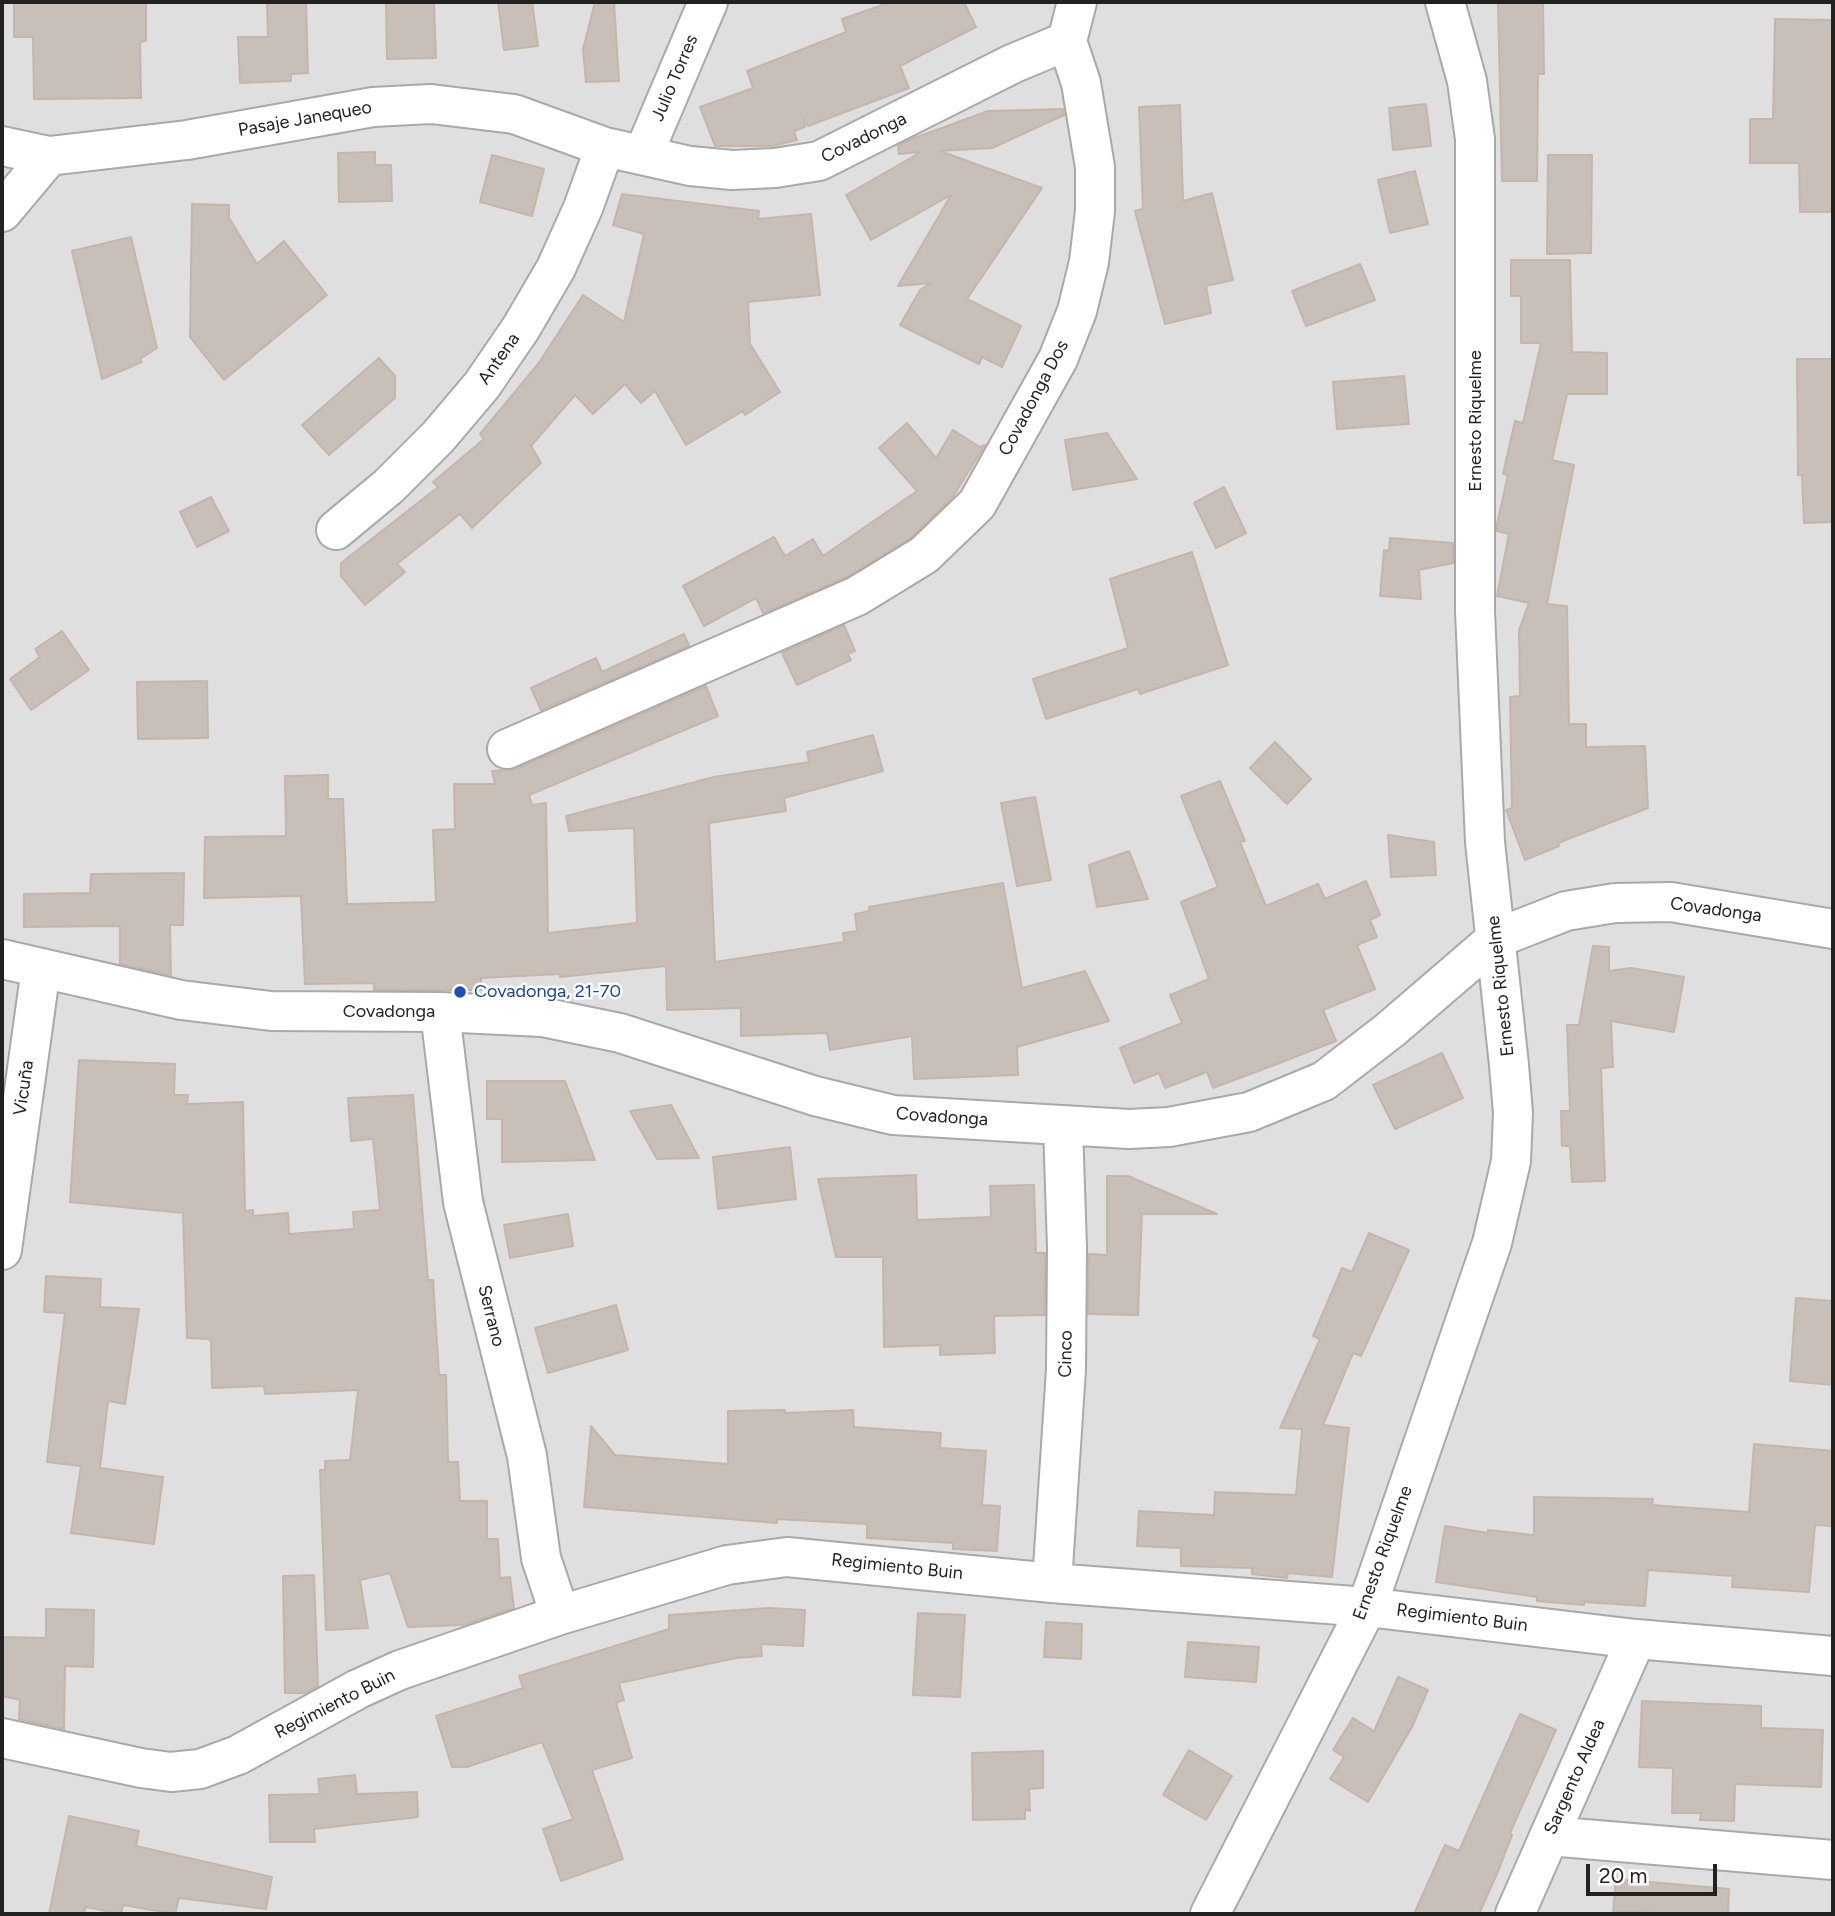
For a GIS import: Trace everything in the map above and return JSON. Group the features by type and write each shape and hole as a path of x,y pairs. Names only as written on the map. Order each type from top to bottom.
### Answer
{"street":[{"name":"Julio Torres","path":"643,155 708,2"},
{"path":"1067,41 1077,2"},
{"name":"Ernesto Riquelme","path":"1210,1914 1367,1607 1504,1202 1511,1161 1513,1113 1485,842 1475,611 1475,139 1467,81 1445,2"},
{"name":"Covadonga","path":"605,147 690,166 732,170 775,168 819,161 1012,64 1067,41"},
{"name":"Covadonga Dos","path":"507,750 857,596 924,555 977,504 1058,359 1077,312 1089,262 1095,211 1095,167 1090,125 1067,41"},
{"name":"Pasaje Janequeo","path":"2,146 49,156 187,140 373,107 431,104 514,114 605,147"},
{"name":"Antena","path":"336,530 388,486 438,437 498,362 556,268 583,208 605,147"},
{"path":"2,212 49,156"},
{"name":"Covadonga","path":"2,959 181,1000 260,1010 440,1012 542,1017 578,1023 620,1033 816,1096 893,1115 1063,1126 1169,1128 1249,1112 1324,1081 1391,1030 1497,938 1566,911 1615,903 1671,902 1833,929"},
{"name":"Vicuña","path":"2,1250 41,968"},
{"name":"Serrano","path":"440,1012 463,1202 527,1456 541,1558 560,1615"},
{"name":"Cinco","path":"1052,1583 1066,1370 1067,1248 1063,1126"},
{"name":"Regimiento Buin","path":"2,1738 141,1768 171,1772 200,1769 238,1755 400,1670 560,1615 727,1565 787,1557 1052,1583 1367,1607 1636,1639 1833,1656"},
{"name":"Sargento Aldea","path":"1516,1914 1636,1639"},
{"path":"1549,1836 1833,1860"}],"shaded area":[{"path":"2,2 1833,2 1833,1914 2,1914"}],"building":[{"path":"146,2 146,41 140,42 141,98 34,99 33,37 14,37 14,3"},
{"path":"267,2 306,2 308,73 291,74 291,81 240,83 238,37 268,37"},
{"path":"386,2 434,2 436,58 387,59"},
{"path":"498,2 532,2 538,46 504,50"},
{"path":"595,2 614,2 619,81 586,82 583,49"},
{"path":"891,2 964,2 976,27 900,66 909,88 808,126 804,119 805,127 794,131 797,140 773,146 715,146 700,107 753,88 747,71 846,32 842,19"},
{"path":"1498,2 1543,2 1544,74 1538,74 1537,181 1502,181"},
{"path":"1775,19 1833,20 1833,212 1800,212 1799,163 1750,163 1750,119 1773,119"},
{"path":"1426,104 1431,146 1393,150 1389,108"},
{"path":"1180,105 1183,201 1212,193 1233,280 1206,286 1211,313 1165,324 1135,211 1143,209 1139,107"},
{"path":"1063,109 1064,115 992,148 940,151 1042,188 967,299 1021,326 1002,367 982,357 979,364 900,325 920,290 931,283 898,286 951,195 871,240 846,195 921,152 899,154 898,146 909,140 988,111"},
{"path":"375,152 375,165 391,165 392,201 339,202 338,153"},
{"path":"492,155 544,169 532,216 480,202"},
{"path":"1548,155 1592,155 1591,253 1547,254"},
{"path":"1415,171 1428,224 1390,233 1378,180"},
{"path":"622,194 759,211 758,219 811,214 820,295 748,302 750,344 780,392 745,415 743,411 686,445 655,391 641,403 625,384 593,414 575,395 531,446 541,463 472,528 460,514 397,564 405,572 365,605 341,576 341,563 438,487 433,482 484,439 480,434 538,364 583,295 624,322 644,234 613,225"},
{"path":"192,204 229,205 229,218 257,264 284,241 327,295 224,380 190,337"},
{"path":"131,237 157,348 140,359 142,362 102,379 72,251"},
{"path":"1511,260 1570,260 1572,352 1607,353 1607,394 1567,394 1552,460 1574,465 1547,604 1567,606 1569,724 1586,724 1586,747 1645,746 1648,808 1558,843 1559,846 1525,860 1506,810 1512,808 1510,697 1520,696 1519,630 1529,603 1497,596 1509,534 1497,531 1497,524 1508,475 1503,474 1515,421 1523,423 1541,343 1521,343 1521,296 1511,296"},
{"path":"1360,264 1375,300 1306,326 1292,291"},
{"path":"379,358 395,376 395,398 329,455 302,425"},
{"path":"1797,359 1833,359 1833,522 1804,523 1802,475 1798,475"},
{"path":"1404,376 1409,424 1337,429 1333,382"},
{"path":"907,423 936,458 953,430 980,447 985,445 952,498 911,538 847,577 763,613 756,598 704,626 683,586 774,537 785,556 813,539 823,556 917,491 879,448"},
{"path":"1107,433 1137,479 1073,490 1065,440"},
{"path":"1224,487 1246,533 1216,548 1194,503"},
{"path":"211,497 229,531 197,547 180,512"},
{"path":"1390,538 1453,543 1453,563 1419,570 1421,599 1380,596 1384,550 1389,551"},
{"path":"1192,552 1228,665 1140,694 1138,689 1046,719 1033,679 1128,648 1110,579"},
{"path":"844,625 855,651 848,654 851,660 797,685 782,653"},
{"path":"62,631 89,670 31,710 10,679 40,657 35,649"},
{"path":"684,634 689,646 541,710 531,688 596,658 602,672"},
{"path":"207,681 208,738 138,739 137,682"},
{"path":"706,686 718,716 529,795 532,805 546,803 548,933 637,923 634,828 569,831 566,816 714,777 809,762 807,752 873,735 883,771 784,798 786,811 709,823 715,962 844,942 843,933 857,931 855,914 870,911 869,907 1003,883 1022,988 1085,971 1109,1021 1017,1047 1018,1075 914,1079 912,1036 830,1050 827,1033 741,1036 741,1008 667,1010 666,966 560,977 560,974 481,978 481,990 374,990 374,983 305,984 301,896 204,898 205,837 286,836 285,776 328,775 328,799 343,799 347,904 436,902 433,830 455,829 454,784 495,784 492,771 516,769"},
{"path":"1275,742 1311,779 1287,804 1250,768"},
{"path":"1220,781 1245,841 1240,842 1266,906 1318,884 1325,899 1366,881 1380,915 1370,920 1377,937 1357,945 1375,989 1323,1010 1336,1041 1213,1088 1207,1072 1165,1088 1159,1073 1134,1083 1120,1048 1182,1023 1170,995 1209,979 1181,902 1218,887 1181,796"},
{"path":"1035,797 1051,880 1017,886 1001,803"},
{"path":"1388,835 1434,842 1436,875 1391,877"},
{"path":"1129,851 1148,899 1097,907 1089,865"},
{"path":"184,873 183,925 170,925 171,975 120,964 120,926 24,927 24,894 90,893 91,874"},
{"path":"1593,946 1609,947 1609,971 1631,968 1684,977 1674,1032 1611,1021 1613,1067 1601,1068 1605,1181 1572,1182 1570,1146 1562,1146 1561,1111 1570,1111 1567,1025 1579,1025"},
{"path":"1442,1053 1463,1098 1395,1129 1373,1085"},
{"path":"79,1060 175,1064 174,1095 188,1095 187,1104 243,1102 245,1211 253,1210 253,1216 288,1213 289,1234 354,1229 353,1212 380,1210 373,1139 351,1141 348,1098 413,1095 428,1280 433,1280 439,1375 446,1375 448,1462 458,1462 460,1501 487,1501 487,1539 498,1539 500,1578 510,1577 514,1608 463,1625 408,1627 390,1573 360,1580 368,1628 326,1630 320,1470 325,1470 325,1461 350,1460 358,1390 265,1394 264,1386 212,1388 211,1342 209,1339 187,1338 183,1213 70,1202"},
{"path":"487,1081 565,1081 595,1160 502,1162 502,1119 487,1119"},
{"path":"671,1105 699,1158 657,1159 630,1111"},
{"path":"790,1147 796,1199 718,1209 713,1157"},
{"path":"916,1175 917,1220 991,1217 990,1186 1034,1185 1036,1253 1045,1253 1045,1315 994,1316 995,1353 940,1355 940,1345 884,1347 883,1257 836,1257 818,1179"},
{"path":"1107,1176 1128,1176 1217,1214 1142,1214 1138,1315 1088,1314 1089,1254 1107,1255"},
{"path":"568,1214 573,1246 510,1258 504,1225"},
{"path":"1369,1233 1409,1250 1361,1356 1353,1353 1323,1425 1349,1428 1332,1577 1288,1573 1287,1578 1252,1574 1252,1568 1181,1566 1181,1548 1137,1546 1139,1511 1214,1515 1215,1492 1296,1495 1302,1429 1280,1428 1320,1339 1313,1336 1342,1268 1352,1272"},
{"path":"46,1276 101,1279 100,1307 139,1309 125,1404 108,1401 100,1468 163,1477 154,1544 71,1533 81,1466 47,1462 65,1313 44,1312"},
{"path":"1796,1298 1833,1301 1833,1385 1790,1381"},
{"path":"616,1305 628,1350 548,1373 535,1328"},
{"path":"785,1410 785,1413 853,1410 854,1427 941,1433 940,1448 986,1451 982,1505 1000,1506 997,1551 953,1549 953,1543 867,1538 867,1524 777,1519 777,1523 584,1507 591,1426 615,1455 728,1464 728,1411"},
{"path":"1754,1444 1833,1451 1833,1526 1815,1525 1809,1592 1732,1587 1733,1576 1648,1570 1645,1606 1584,1602 1584,1605 1537,1601 1537,1597 1436,1582 1445,1526 1488,1533 1488,1530 1534,1535 1534,1497 1653,1499 1652,1505 1749,1512"},
{"path":"314,1575 318,1686 305,1693 285,1693 283,1576"},
{"path":"769,1608 805,1610 803,1646 761,1644 762,1656 736,1658 619,1683 624,1700 616,1703 632,1758 592,1770 623,1859 561,1881 543,1829 573,1819 542,1742 467,1767 452,1767 436,1716 523,1688 519,1676 669,1629 669,1615"},
{"path":"46,1609 94,1610 93,1667 65,1666 64,1729 19,1719 20,1700 2,1696 2,1637 46,1638"},
{"path":"918,1613 965,1615 960,1697 913,1695"},
{"path":"1046,1622 1082,1624 1081,1659 1044,1657"},
{"path":"1188,1642 1259,1647 1256,1682 1185,1677"},
{"path":"1398,1677 1428,1690 1412,1727 1368,1802 1330,1779 1344,1757 1333,1750 1353,1718 1374,1731"},
{"path":"1642,1701 1761,1706 1761,1728 1823,1730 1821,1787 1735,1784 1734,1821 1700,1820 1701,1813 1672,1813 1673,1768 1639,1767"},
{"path":"1520,1714 1556,1730 1510,1833 1512,1835 1499,1869 1479,1914 1414,1914 1445,1845 1459,1851"},
{"path":"1189,1750 1232,1776 1206,1820 1163,1795"},
{"path":"1043,1751 1043,1788 1029,1789 1030,1811 1025,1809 1025,1819 973,1820 972,1753"},
{"path":"355,1775 357,1794 417,1792 418,1817 314,1829 315,1842 270,1842 269,1795 320,1794 318,1779"},
{"path":"69,1816 139,1831 136,1846 272,1877 266,1909 179,1898 175,1914 123,1905 121,1914 86,1907 83,1914 49,1914"},
{"path":"1616,1879 1729,1889 1728,1914 1613,1912"}],"place":[{"name":"Covadonga, 21-70","path":"460,992"}]}
